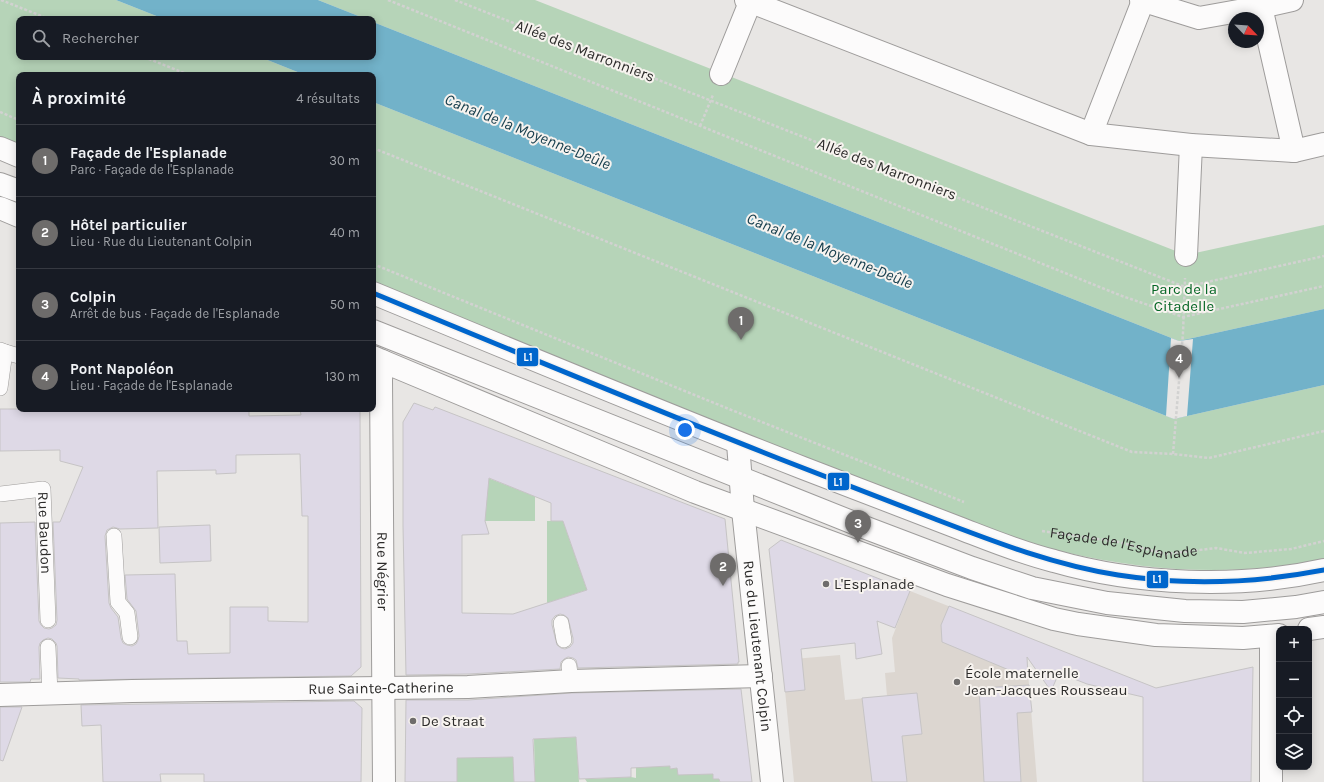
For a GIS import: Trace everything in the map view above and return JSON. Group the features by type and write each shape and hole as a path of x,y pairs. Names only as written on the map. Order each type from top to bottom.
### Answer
{"street":[{"path":"1091,134 1142,0 1199,18 1292,0"},
{"path":"721,74 749,1 1091,134 1191,145 1294,151 1324,144"},
{"path":"1261,7 1294,151"},
{"path":"1186,255 1191,145"},
{"path":"0,148 16,155"},
{"path":"0,184 16,190"},
{"path":"0,208 16,215"},
{"name":"Façade de l'Esplanade","path":"376,294 738,443 1011,547 1055,562 1129,576 1207,582 1243,582 1293,577 1324,570"},
{"path":"376,332 741,478 972,568 1032,588 1071,597 1137,607 1220,612 1243,612 1296,607 1324,602"},
{"path":"378,359 695,492 947,585 1054,619 1078,624 1156,635 1217,638 1275,636 1271,782"},
{"name":"Rue Négrier","path":"378,359 381,380 384,782"},
{"name":"Rue du Lieutenant Colpin","path":"738,443 743,510 772,782"},
{"path":"1312,629 1324,627"},
{"name":"Rue Sainte-Catherine","path":"0,695 50,694 132,684 384,688 468,687 570,673 761,676"}],"lane":[{"path":"0,388 8,353"},
{"name":"Rue Baudon","path":"0,494 43,489 48,620"},
{"path":"114,536 118,602 127,613 130,637"},
{"path":"561,623 564,640"},
{"path":"48,647 50,694"}],"path":[{"path":"1,0 41,16"},
{"path":"388,0 1115,293 1183,317 1324,286"},
{"name":"Allée des Marronniers","path":"455,0 1185,287"},
{"path":"152,60 182,72"},
{"path":"700,126 721,74"},
{"path":"0,112 16,119"},
{"path":"376,149 1132,452 1209,458 1324,431"},
{"path":"1173,454 1183,333 1186,255"},
{"path":"1185,287 1324,256"},
{"path":"376,265 729,409 968,504"},
{"name":"Façade de l'Esplanade","path":"1034,530 1118,542 1166,554 1216,548 1245,553 1291,549 1324,542"}],"shaded area":[{"name":"École maternelle Jean-Jacques Rousseau","path":"910,591 1025,636 1037,782 794,782 782,660 840,655 845,700 887,696 885,673 895,672 892,638"}],"green space":[{"path":"0,0 116,0 156,16 16,16 16,60 268,60 298,72 16,72 16,145 0,139"},
{"name":"Parc de la Citadelle","path":"318,0 535,0 1186,255 1324,225 1324,309 1179,341 376,23 376,16 358,16"},
{"path":"376,103 1174,419 1324,385 1324,559 1292,565 1227,570 1161,568 1096,559 1038,546 966,521 376,287"},
{"path":"488,478 535,496 535,521 484,521"},
{"path":"547,521 563,521 587,590 547,603"},
{"path":"576,737 579,782 535,782 534,739"},
{"path":"513,757 514,782 457,782 457,758"},
{"path":"670,766 670,769 677,768 713,774 713,779 719,779 720,782 587,782 585,779 636,778 636,767"}],"water":[{"path":"116,0 318,0 358,16 156,16"},
{"name":"Canal de la Moyenne-Deûle","path":"376,23 1179,341 1324,309 1324,385 1174,419 376,103 376,72 298,72 268,60 376,60"}],"pier":[{"path":"1171,338 1179,341 1193,339 1187,416 1174,419 1166,416"}],"building":[{"path":"414,403 433,410 435,407 725,519 738,664 578,668 576,660 568,657 561,662 560,669 468,674 406,675 403,526 403,422","holes":["489,478 551,503 551,521 563,521 587,590 513,614 462,613 462,535 489,534 485,521","560,614 568,618 573,638 573,643 570,647 565,649 557,645 552,625 552,620 555,616"]},
{"path":"0,409 16,409 16,412 249,412 249,416 301,415 300,412 360,412 361,667 351,676 79,680 58,678 57,646 52,639 48,638 40,643 39,647 40,679 31,679 30,682 0,682 0,523 35,522 39,621 44,628 49,629 56,625 53,522 60,522 83,467 60,461 60,450 0,451","holes":["300,454 302,516 308,516 308,622 268,621 268,607 230,607 230,653 188,654 187,641 177,641 175,574 125,575 127,599 136,611 139,636 136,644 132,646 123,643 118,617 109,603 105,536 107,530 113,527 120,529 158,528 157,471 216,470 216,474 236,473 236,455"]},
{"path":"210,525 211,561 160,563 159,527"},
{"path":"781,540 910,591 895,628 877,621 882,654 856,659 855,643 801,649 805,690 785,692 769,549"},
{"path":"949,606 1156,688 1253,667 1251,782 1143,782 1143,697 1087,684 1059,673 1051,691 1027,657 1028,678 942,642 941,625"},
{"path":"1029,685 1032,712 1017,713 1021,782 984,782 979,688"},
{"path":"741,689 752,782 720,782 719,779 713,779 713,774 678,775 677,768 670,769 670,766 631,768 631,777 579,779 576,737 533,739 535,782 514,782 513,757 457,758 457,782 405,782 406,700 468,700 572,693"},
{"path":"917,693 922,734 902,736 907,782 872,782 862,698"},
{"path":"354,701 362,708 361,782 204,782 204,774 160,774 161,782 103,782 101,725 82,726 81,705"},
{"path":"0,707 22,707 3,761 0,760"}],"transit line":[{"name":"L1","path":"376,294 627,398 780,459 980,536 1048,559 1094,571 1170,581 1221,582 1273,578 1324,570"}],"place":[{"name":"Façade de l'Esplanade","path":"741,340"},
{"name":"Pont Napoléon","path":"1179,378"},
{"name":"Colpin","path":"858,543"},
{"name":"L'Esplanade","path":"826,584"},
{"name":"Hôtel particulier","path":"723,586"},
{"name":"École maternelle Jean-Jacques Rousseau","path":"957,682"},
{"name":"De Straat","path":"413,721"}]}
